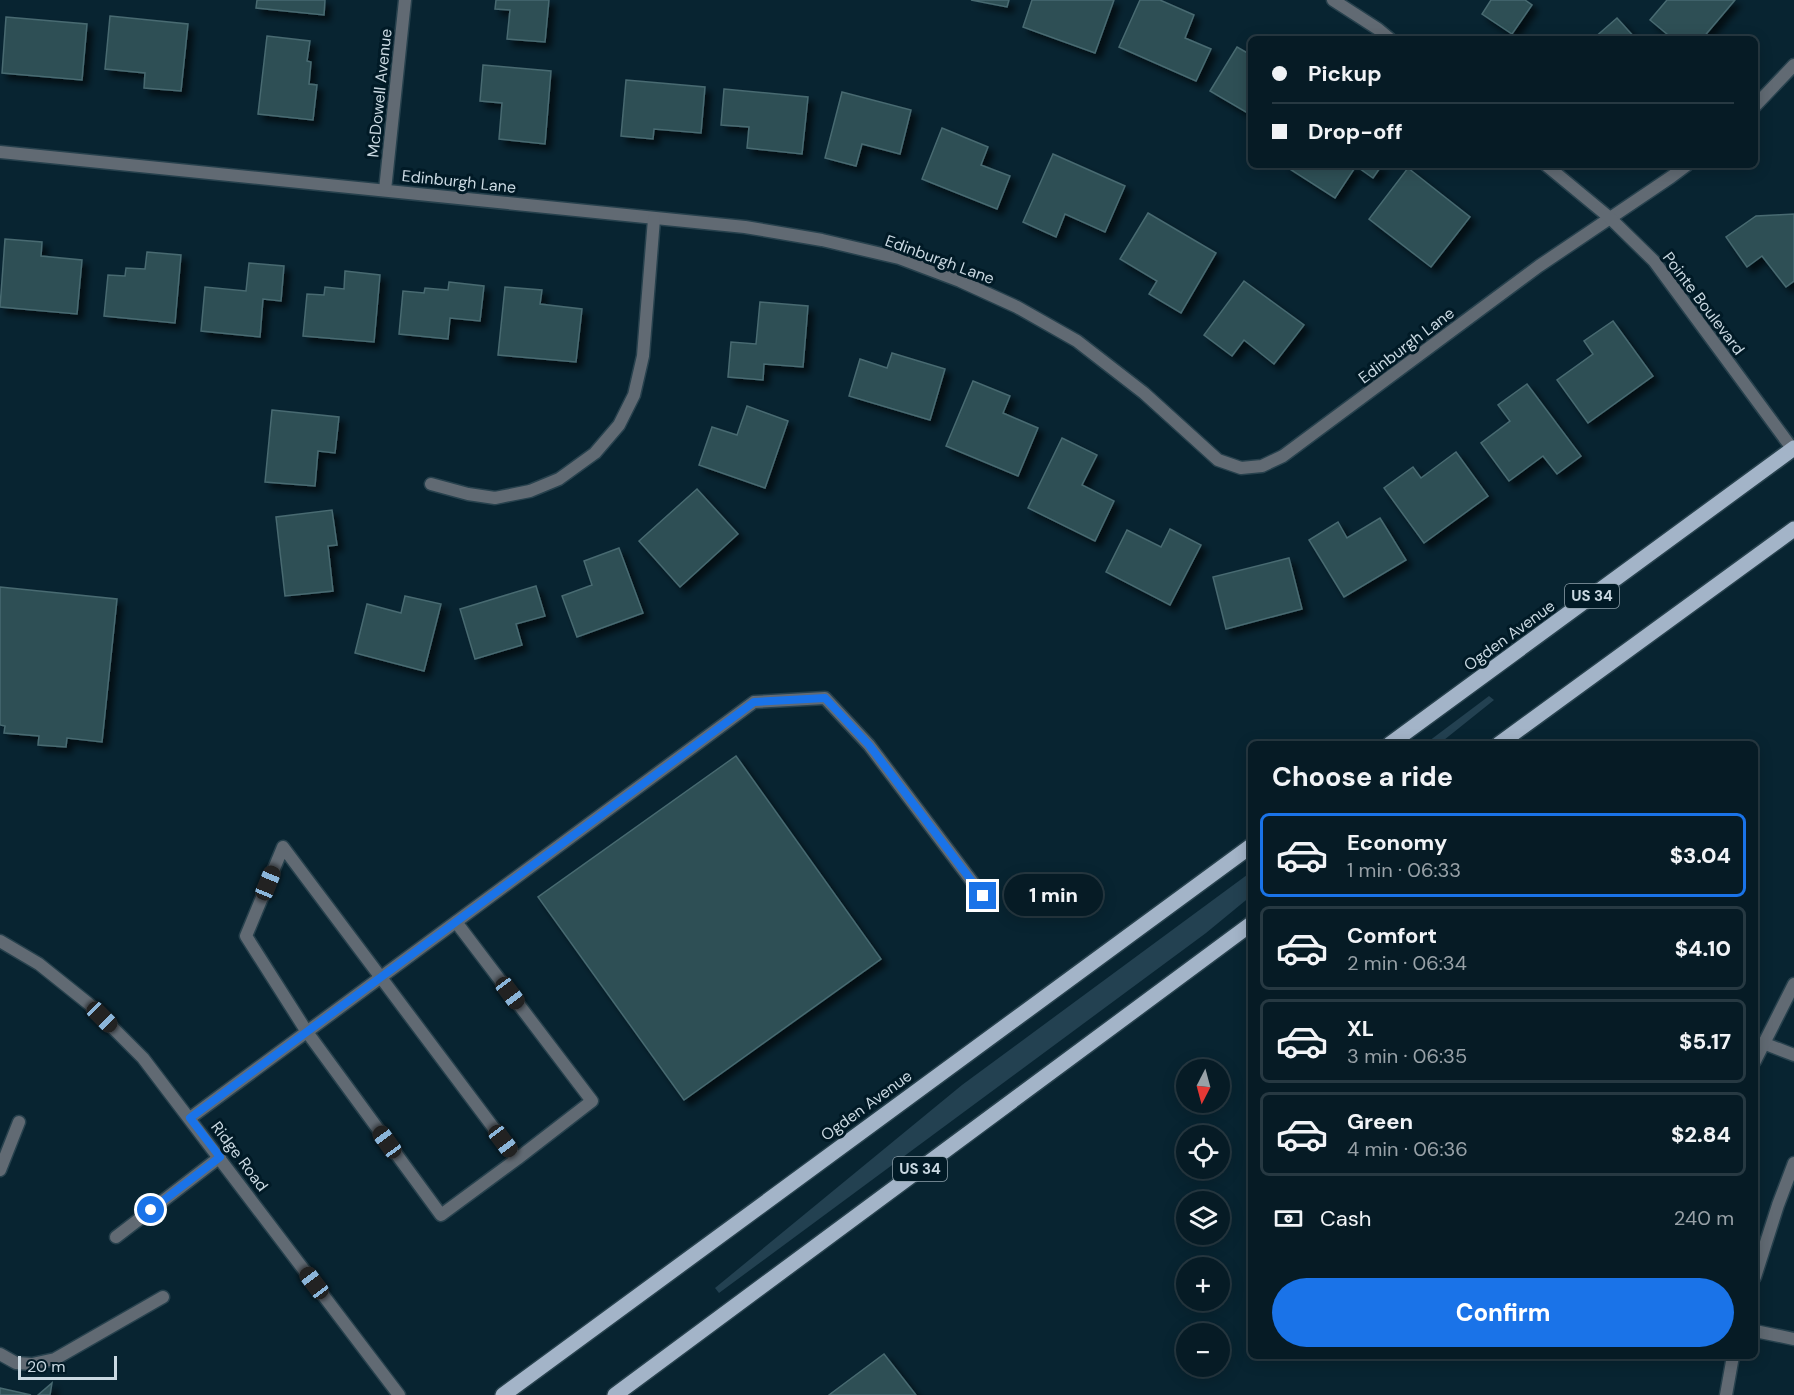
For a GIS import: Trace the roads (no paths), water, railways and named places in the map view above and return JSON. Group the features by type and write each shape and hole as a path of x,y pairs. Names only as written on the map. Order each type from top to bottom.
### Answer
{"main road":[{"name":"Ogden Avenue","path":"1394,741 1794,449"},
{"path":"1503,741 1794,529"},
{"name":"Ogden Avenue","path":"503,1395 1248,848"},
{"name":"US 34","path":"615,1395 1248,926"}],"street":[{"name":"McDowell Avenue","path":"386,190 405,0"},
{"path":"1333,0 1386,36"},
{"path":"1758,103 1794,65"},
{"name":"Edinburgh Lane","path":"0,152 745,227 822,240 899,258 960,281 1017,307 1077,341 1144,393 1218,460 1241,468 1262,466 1283,456 1547,260 1683,168"},
{"name":"Pointe Boulevard","path":"1550,168 1610,218 1654,261 1794,449"},
{"path":"431,484 468,494 495,498 530,491 559,479 595,453 620,425 634,395 643,356 654,219"},
{"path":"190,1118 754,702 825,698 869,745 983,896"},
{"path":"456,922 592,1101 517,1160 441,1215 307,1032 246,936 283,847 517,1160"},
{"name":"Ridge Road","path":"0,941 39,964 88,1004 143,1058 399,1395"},
{"path":"1758,1053 1794,984"},
{"path":"1763,1042 1794,1055"},
{"path":"0,1170 19,1122"},
{"path":"116,1237 220,1157"},
{"path":"1758,1268 1794,1163"},
{"path":"0,1354 16,1363 32,1364 55,1359 163,1297"},
{"path":"1758,1332 1794,1339"},
{"path":"1726,1395 1732,1359"}]}
